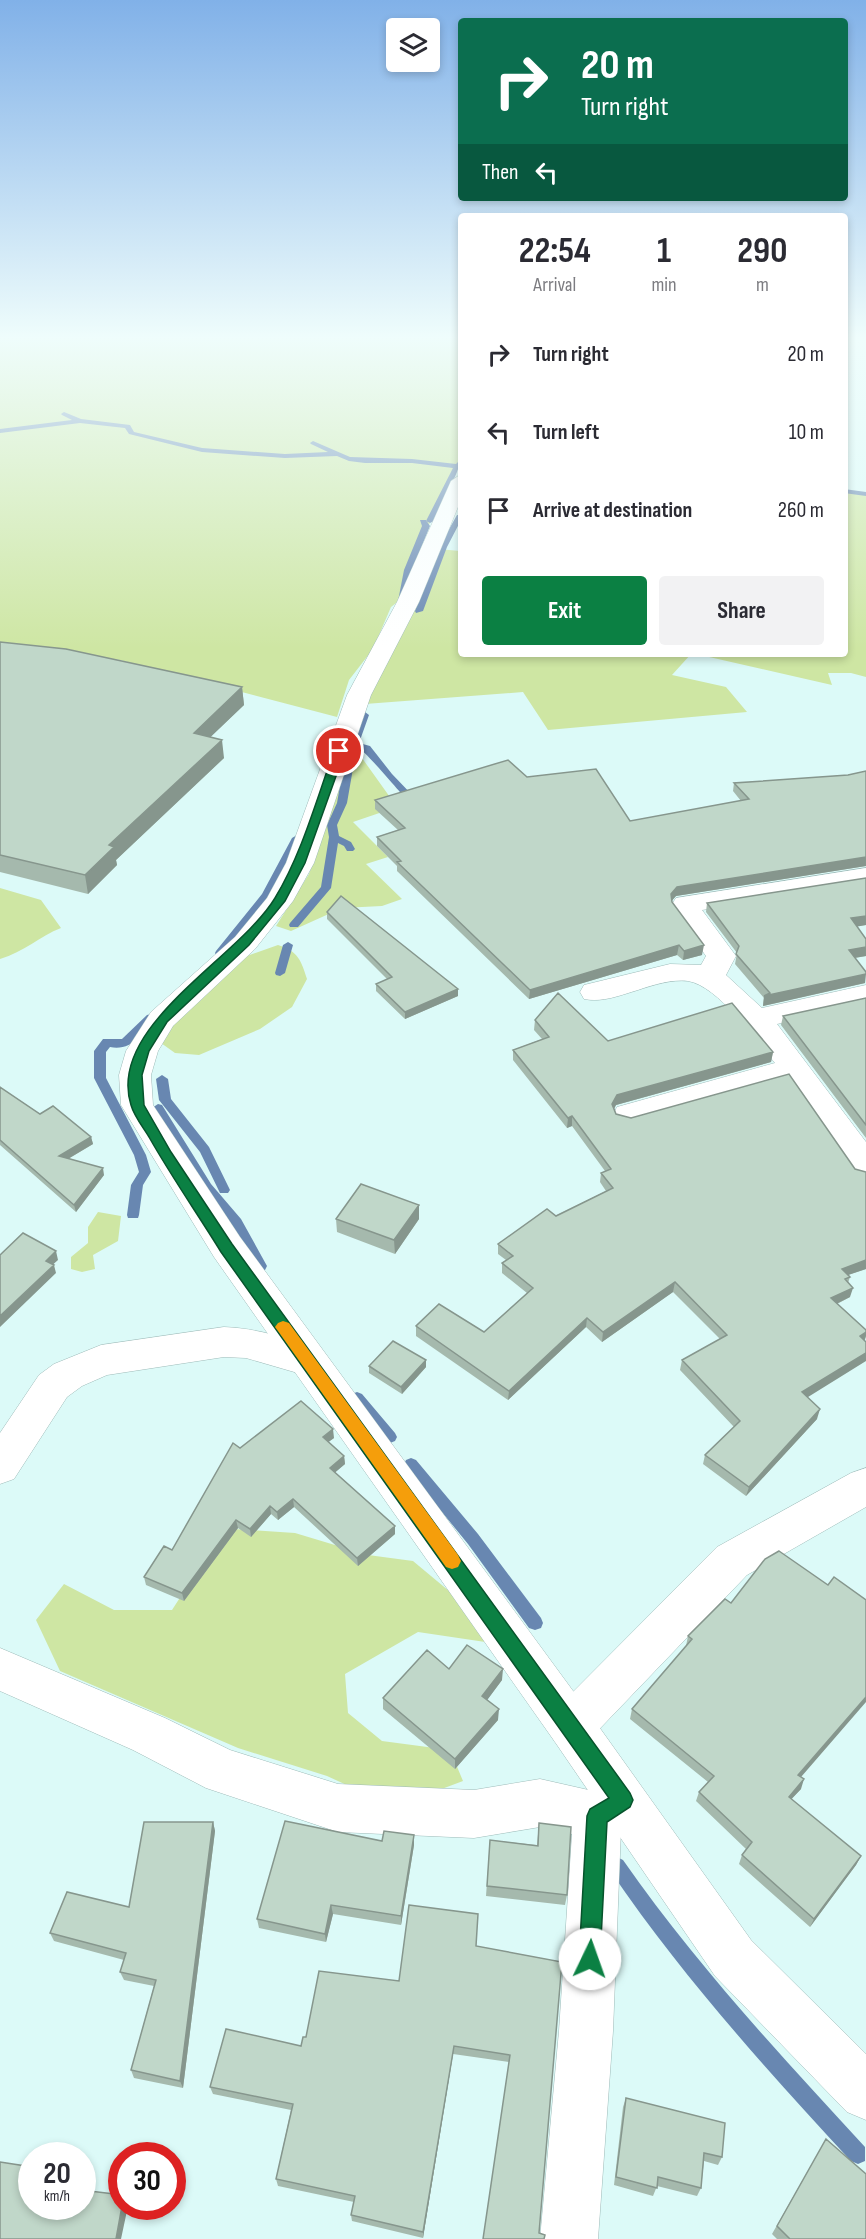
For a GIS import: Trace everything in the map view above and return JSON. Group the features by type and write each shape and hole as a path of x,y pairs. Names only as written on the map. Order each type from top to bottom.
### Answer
{"street":[{"path":"458,486 408,602 359,695 300,863 279,901 245,943 162,1020 142,1051 135,1075 137,1105 166,1156 227,1248 571,1726 610,1808 733,1958 866,2093"},
{"path":"710,976 721,956 687,910 686,904 866,876"},
{"path":"595,992 684,972 710,976 735,995 755,1019 828,1111 866,1168"},
{"path":"755,1019 866,994"},
{"path":"628,1115 794,1068"},
{"path":"0,1467 53,1386 68,1374 101,1360 224,1342 246,1343 308,1361"},
{"path":"571,1726 732,1561 866,1486"},
{"path":"0,1670 149,1734 223,1771 338,1808 474,1815 540,1803 610,1808"},
{"path":"569,2239 586,2031 610,1808"}],"green space":[{"path":"0,440 458,440 458,465 411,562 400,600 391,607 373,649 349,680 337,717 120,660 0,646"},
{"path":"848,491 866,494 866,677 851,673 828,673 832,685 709,657 848,657"},
{"path":"438,549 458,551 458,657 688,657 672,675 726,687 747,712 548,730 523,692 365,704 415,607"},
{"path":"348,755 362,758 397,807 353,822 388,857 366,864 402,899 382,906 342,908 291,931 276,926 309,874"},
{"path":"0,888 41,900 61,928 0,959"},
{"path":"278,945 290,950 298,957 307,979 292,1007 260,1029 199,1055 175,1053 161,1043 170,1024 244,957"},
{"path":"98,1212 121,1216 118,1241 93,1255 95,1269 82,1272 71,1269 71,1257 88,1243 88,1227"},
{"path":"234,1529 295,1533 368,1555 413,1561 485,1621 492,1643 418,1632 345,1674 348,1713 382,1741 450,1750 463,1781 423,1796 375,1798 327,1776 238,1748 60,1671 36,1620 64,1584 114,1610 172,1610 192,1579"}],"building":[{"path":"0,642 66,649 242,687 194,733 222,740 109,845 114,847 85,875 0,855"},
{"path":"508,760 527,777 596,769 630,821 749,799 734,783 848,775 866,771 866,857 677,887 671,894 672,902 704,945 684,951 679,945 530,990 397,862 401,861 377,837 405,828 375,800"},
{"path":"866,878 866,916 851,918 866,939 866,947 849,950 866,974 764,996 770,993 736,954 739,946 707,903"},
{"path":"341,896 458,989 405,1012 376,984 392,977 327,912"},
{"path":"558,993 608,1041 732,1003 773,1052 617,1095 612,1104 616,1114 631,1118 789,1074 855,1169 866,1172 866,1260 842,1269 850,1277 845,1279 853,1288 831,1298 866,1330 860,1336 866,1342 866,1353 802,1392 820,1409 749,1487 705,1455 740,1421 682,1360 727,1335 675,1282 603,1332 587,1318 509,1391 416,1326 439,1304 484,1332 533,1288 502,1263 513,1256 498,1244 547,1209 556,1216 613,1188 601,1173 611,1169 572,1116 568,1118 513,1050 549,1037 535,1020"},
{"path":"866,998 866,1125 783,1016"},
{"path":"0,1087 40,1114 53,1106 91,1137 59,1156 103,1168 74,1205 0,1140"},
{"path":"361,1184 419,1205 394,1240 336,1219"},
{"path":"23,1233 56,1251 46,1261 54,1265 0,1316 0,1255"},
{"path":"393,1341 426,1360 401,1387 369,1366"},
{"path":"301,1401 333,1429 323,1437 344,1456 330,1468 395,1526 357,1558 293,1499 277,1512 270,1506 250,1529 236,1520 182,1593 144,1577 164,1546 172,1550 233,1443 240,1448"},
{"path":"779,1551 828,1585 834,1577 866,1600 866,1697 798,1775 804,1779 789,1797 861,1856 814,1919 742,1855 752,1842 699,1792 714,1776 632,1709 692,1639 688,1636 725,1599 731,1603 765,1559"},
{"path":"467,1645 503,1669 482,1696 499,1709 455,1759 383,1698 427,1650 449,1669"},
{"path":"285,1821 382,1841 384,1831 414,1835 401,1916 331,1905 325,1934 257,1919"},
{"path":"144,1822 213,1822 180,2081 131,2070 156,1980 120,1972 126,1953 50,1933 67,1892 129,1907"},
{"path":"539,1823 571,1827 567,1895 487,1886 490,1840 538,1846"},
{"path":"409,1905 478,1914 476,1946 562,1962 539,2233 545,2235 544,2239 483,2239 510,2055 454,2046 423,2232 351,2215 355,2196 276,2179 293,2104 210,2087 226,2029 301,2046 303,2037 306,2037 319,1971 399,1981"},
{"path":"626,2098 725,2123 722,2157 704,2153 701,2188 658,2177 657,2188 616,2177"},
{"path":"826,2139 866,2174 866,2239 790,2239 777,2226"},
{"path":"0,2162 18,2165 18,2220 96,2220 96,2192 108,2193 108,2220 119,2220 116,2239 0,2239"}],"waterway":[{"path":"162,440 202,450 285,456 337,454"},
{"path":"313,443 349,459 412,461 458,466"},
{"path":"430,521 458,466"},
{"path":"848,492 866,494"},
{"path":"419,611 443,547 458,521"},
{"path":"401,599 408,570 426,526 423,522"},
{"path":"354,744 365,715"},
{"path":"353,748 354,744"},
{"path":"354,744 367,748 413,801"},
{"path":"334,837 332,825 342,803 350,757"},
{"path":"294,925 326,888 334,837"},
{"path":"334,837 348,844 350,849"},
{"path":"220,953 267,895 297,838"},
{"path":"280,973 288,945"},
{"path":"133,1215 137,1185 145,1172 140,1155 100,1078 100,1051 107,1042 121,1044 132,1039 151,1018"},
{"path":"162,1079 165,1100 205,1150 224,1190"},
{"path":"158,1108 207,1187 236,1222 260,1266"},
{"path":"357,1398 390,1437"},
{"path":"411,1464 473,1539 535,1623"},
{"path":"617,1866 701,1979 858,2154"}],"slow traffic":[{"path":"283,1327 452,1561"}],"route":[{"path":"339,751 300,863 279,901 245,943 189,992 162,1020 142,1051 135,1075 137,1105 166,1156 227,1248 623,1800 597,1816 590,1959"}]}
